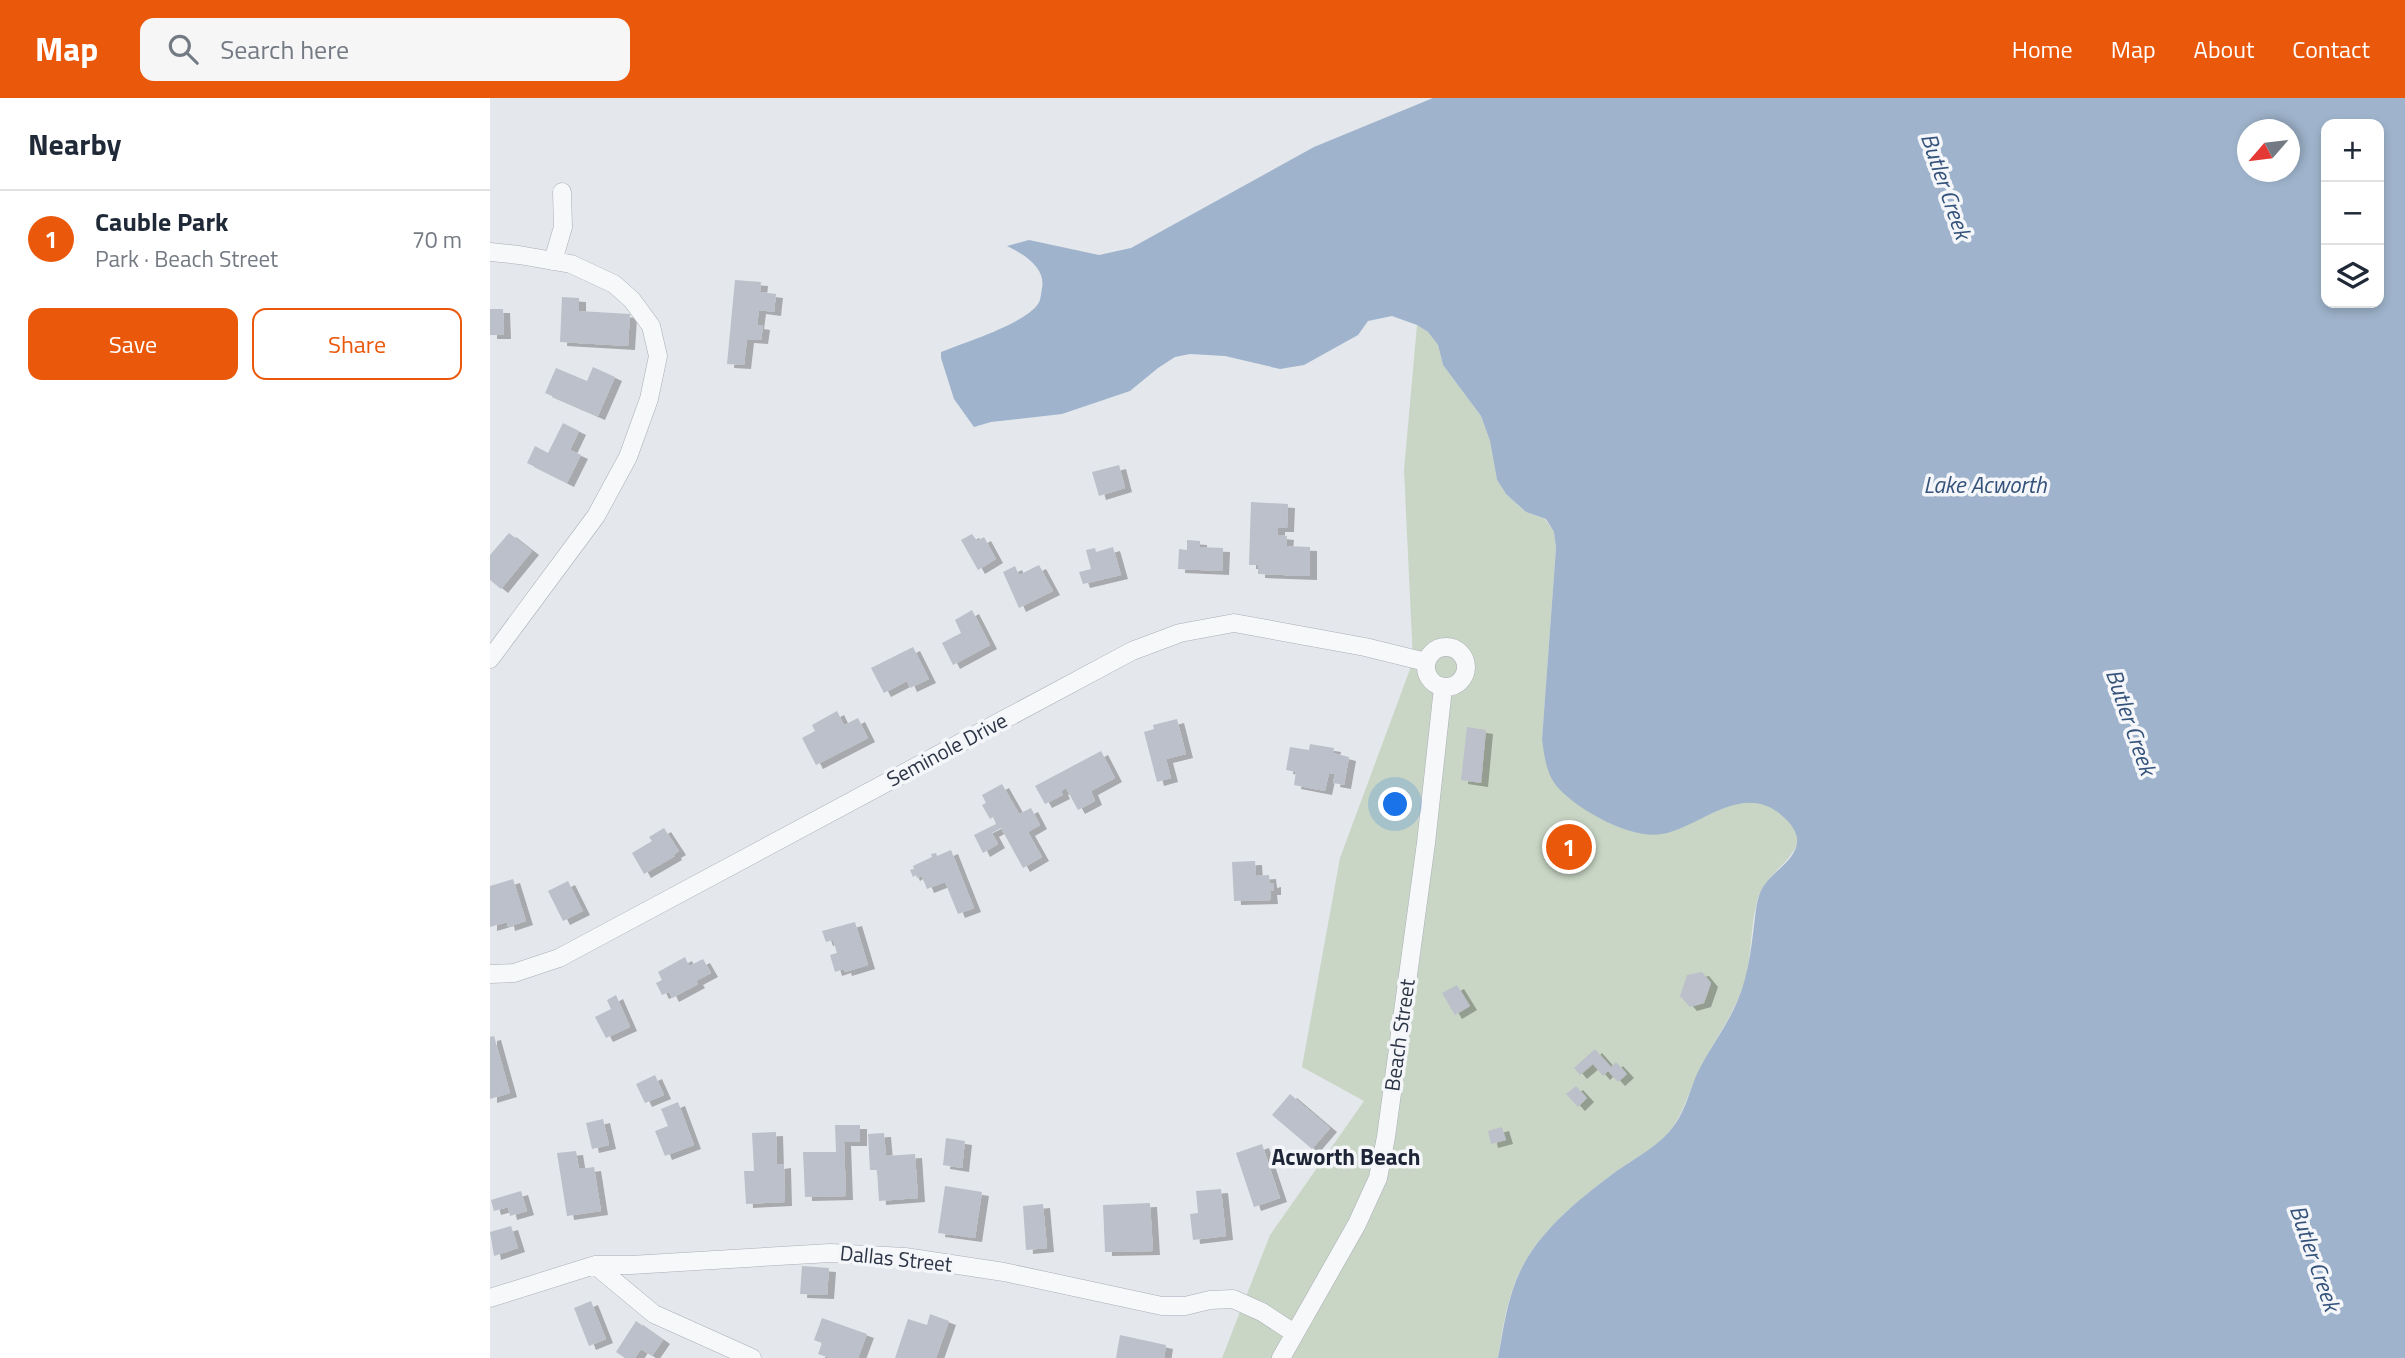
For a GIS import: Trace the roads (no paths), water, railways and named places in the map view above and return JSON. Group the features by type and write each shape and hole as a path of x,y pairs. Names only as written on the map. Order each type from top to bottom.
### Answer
{"street":[{"path":"553,261 563,227 562,192"},
{"path":"490,252 570,264 614,284 632,300 651,326 658,356 649,399 628,457 596,516 490,659"},
{"name":"Seminole Drive","path":"490,974 514,973 559,958 1132,651 1180,633 1234,623 1365,647 1426,662"},
{"path":"1444,647 1462,654 1466,667 1465,674 1457,685 1443,688 1431,682 1427,676 1426,662 1433,651 1444,647"},
{"name":"Beach Street","path":"1280,1358 1357,1224 1378,1178 1424,858 1443,688"},
{"name":"Dallas Street","path":"490,1298 595,1265 830,1252 905,1257 1004,1272 1162,1306 1185,1307 1210,1300 1233,1299 1262,1312 1294,1333"},
{"path":"595,1265 654,1314 752,1358"},
{"path":"712,1358 731,1350"}],"water":[{"name":"Lake Acworth","path":"1433,98 2405,98 2405,1358 1498,1358 1519,1273 1542,1237 1598,1185 1655,1145 1678,1119 1696,1076 1728,1021 1741,991 1748,968 1761,890 1790,858 1797,845 1797,838 1788,821 1779,813 1764,805 1750,803 1720,810 1662,834 1635,832 1589,812 1555,784 1547,768 1542,739 1556,548 1554,532 1546,519 1526,512 1506,494 1497,480 1490,441 1481,416 1443,365 1438,345 1428,332 1417,325 1392,316 1368,321 1358,335 1304,365 1280,369 1225,356 1190,354 1175,357 1130,391 1062,414 991,422 974,427 954,399 941,352 1020,319 1039,302 1041,274 1032,262 1007,246 1029,240 1099,255 1131,248 1314,147"}],"place":[{"name":"Cauble Park","path":"1569,847"}],"district":[{"name":"Acworth Beach","path":"1346,1157"}],"water label":[{"name":"Butler Creek","path":"1946,186"},
{"name":"Butler Creek","path":"2131,722"},
{"name":"Butler Creek","path":"2315,1258"}]}
